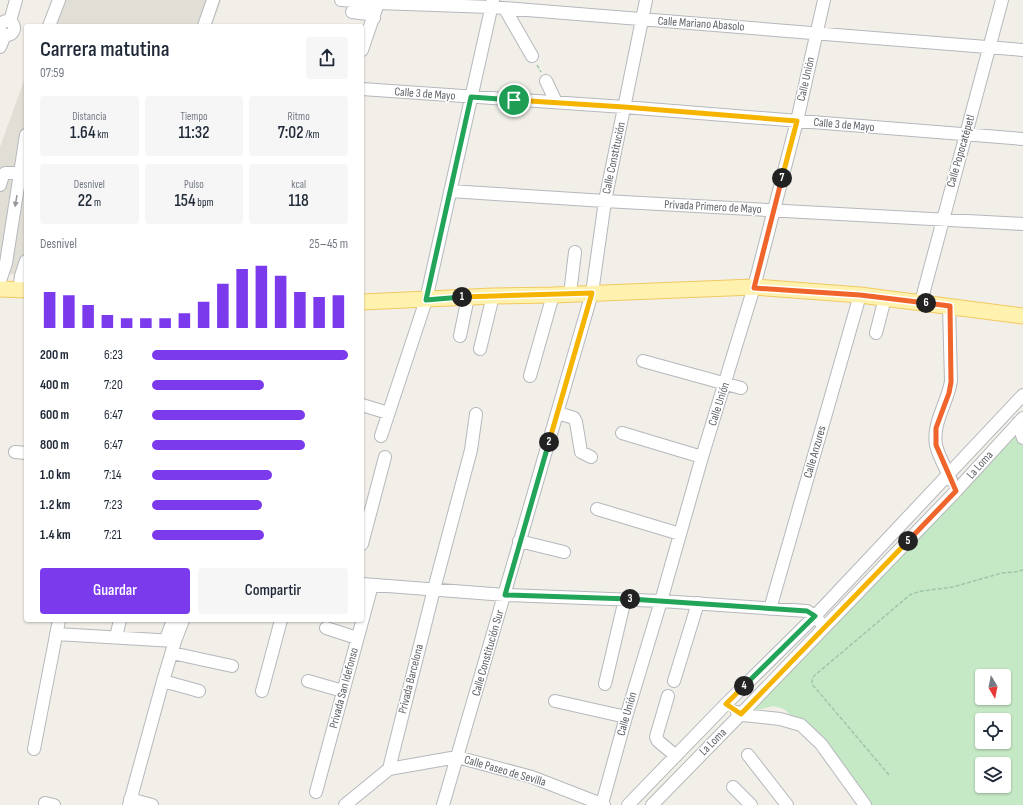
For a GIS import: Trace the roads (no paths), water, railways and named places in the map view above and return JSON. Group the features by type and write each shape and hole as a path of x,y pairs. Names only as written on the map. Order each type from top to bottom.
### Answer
{"main road":[{"path":"364,302 493,296 754,288 860,295 1023,316"},
{"path":"0,289 23,290"}],"street":[{"path":"0,47 5,35 10,35 14,31 14,25 10,21 16,0"},
{"path":"50,24 59,0"},
{"path":"205,24 214,0"},
{"name":"Calle Mariano Abasolo","path":"341,0 492,4 505,9 1023,50"},
{"name":"Calle Constitución","path":"592,293 605,201 646,0"},
{"name":"Calle Unión","path":"603,805 626,717 702,457 726,384 754,288 797,121 824,0"},
{"name":"Calle Popocatépetl","path":"921,302 942,219 1002,0"},
{"path":"364,45 379,2"},
{"path":"381,436 426,300 492,4"},
{"path":"505,9 532,56"},
{"path":"352,12 368,14 374,18"},
{"path":"546,81 556,102"},
{"name":"Calle 3 de Mayo","path":"364,89 624,107 1023,139"},
{"path":"0,281 23,174 24,161"},
{"path":"0,185 5,173 23,174"},
{"name":"Privada Primero de Mayo","path":"450,191 1023,224"},
{"path":"570,294 574,252"},
{"path":"3,263 24,262"},
{"path":"23,290 21,276 24,266"},
{"name":"Calle Constitución Sur","path":"443,805 592,293"},
{"path":"530,376 553,295"},
{"name":"Calle Anzures","path":"770,610 860,295"},
{"path":"480,349 493,296"},
{"path":"460,336 468,297"},
{"path":"876,332 885,298"},
{"path":"950,306 951,382 949,393 936,428 936,445 956,491"},
{"path":"643,361 741,388"},
{"path":"628,805 726,704 815,616 1023,395"},
{"path":"364,406 388,413"},
{"path":"558,413 574,418 581,452 591,456"},
{"name":"Privada Barcelona","path":"389,769 434,589 471,450 476,414"},
{"path":"1020,421 1023,438"},
{"name":"La Loma","path":"652,805 825,628 956,491 1020,421"},
{"path":"622,433 702,457"},
{"path":"364,536 385,457"},
{"path":"597,509 680,534"},
{"path":"520,541 564,552"},
{"path":"367,584 505,595 626,599 698,603 770,610 807,611 815,616 825,628"},
{"name":"Privada San Idefonso","path":"364,600 367,584"},
{"path":"605,684 626,599"},
{"path":"674,681 698,603"},
{"path":"34,749 59,622"},
{"path":"116,637 120,622"},
{"path":"152,805 129,802 172,653 171,640 173,622"},
{"path":"171,640 182,622"},
{"path":"262,691 280,622"},
{"name":"Privada San Idefonso","path":"316,792 360,622"},
{"path":"326,628 357,638"},
{"path":"56,634 171,640"},
{"path":"172,653 232,666"},
{"path":"163,681 199,691"},
{"path":"308,681 343,691"},
{"path":"668,696 656,737 658,741 676,756"},
{"path":"555,701 626,717"},
{"path":"726,704 741,714 780,719 801,725 821,744 865,805"},
{"path":"748,755 787,805"},
{"name":"Calle Paseo de Sevilla","path":"345,805 389,769 457,757 532,777 603,805"},
{"path":"733,787 751,805"}]}
